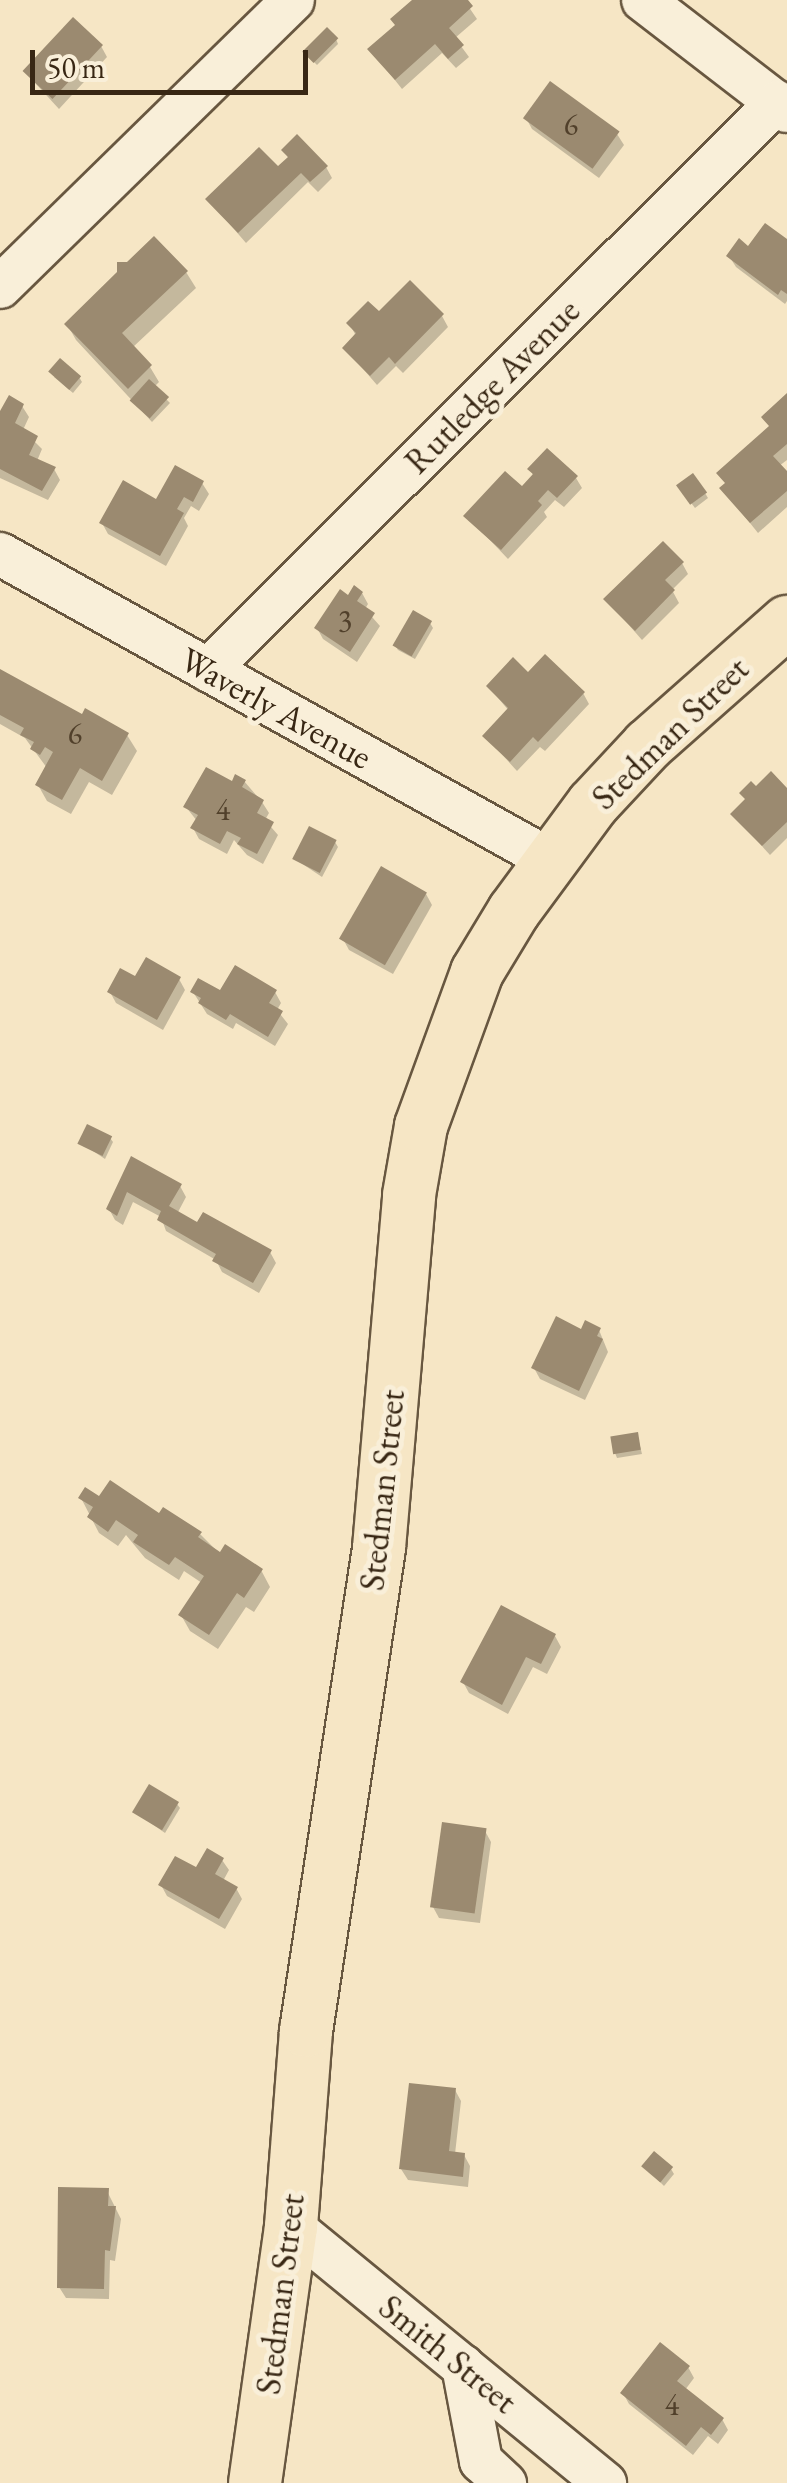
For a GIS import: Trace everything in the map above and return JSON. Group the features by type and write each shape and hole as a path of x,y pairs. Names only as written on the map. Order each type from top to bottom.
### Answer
{"main road":[{"name":"Stedman Street","path":"255,2483 291,2226 306,2031 379,1548 409,1194 421,1126 477,972 514,911 593,804 648,745 787,622"}],"street":[{"path":"0,287 293,0"},
{"path":"644,0 782,106"},
{"name":"Rutledge Avenue","path":"208,670 782,106"},
{"name":"Waverly Avenue","path":"0,554 552,861"},
{"name":"Smith Street","path":"291,2226 605,2483"},
{"path":"462,2366 482,2461 504,2483"}],"building":[{"path":"412,0 468,0 473,6 449,28 464,45 448,59 435,44 395,80 367,49 395,25 390,19"},
{"path":"73,17 103,45 53,99 23,71"},
{"path":"327,27 338,38 314,63 302,52"},
{"path":"550,81 620,132 593,169 523,118"},
{"path":"297,134 328,166 310,182 301,173 238,233 205,199 259,147 278,166 288,157 281,150"},
{"path":"765,223 787,239 787,294 781,290 778,295 726,256 739,238 748,246"},
{"path":"154,236 188,271 122,333 152,365 128,389 64,324 117,272 117,262 127,262"},
{"path":"410,280 444,314 395,364 389,357 370,376 342,348 356,333 346,323 368,301 379,311"},
{"path":"60,358 81,376 69,390 48,372"},
{"path":"149,379 169,397 150,419 130,401"},
{"path":"787,393 787,444 773,456 787,471 787,491 750,523 719,488 725,483 716,473 769,426 761,417"},
{"path":"9,395 24,404 15,423 38,436 29,455 56,467 42,491 0,469 0,411"},
{"path":"547,448 578,476 557,498 548,490 538,501 542,505 501,550 463,516 505,471 522,486 533,474 527,469"},
{"path":"175,465 204,481 193,502 184,497 177,509 184,513 160,556 99,523 123,480 156,499"},
{"path":"693,473 707,492 690,505 676,485"},
{"path":"663,541 684,562 665,580 675,590 635,631 603,599"},
{"path":"354,585 363,592 357,601 375,613 350,652 314,628 340,589 348,595"},
{"path":"413,610 432,621 412,657 392,646"},
{"path":"545,654 585,692 538,742 533,737 510,762 482,736 508,708 486,686 513,657 528,672"},
{"path":"0,669 82,714 85,708 129,733 102,781 80,768 62,800 35,785 53,752 45,747 40,755 30,749 34,742 20,735 24,728 0,715"},
{"path":"206,767 232,781 235,774 246,780 242,787 264,800 257,813 274,822 257,854 237,844 241,838 227,831 220,844 190,828 198,815 183,807"},
{"path":"771,771 787,788 787,822 762,846 730,814 745,799 739,793 751,781 756,786"},
{"path":"309,826 337,840 320,873 292,859"},
{"path":"381,866 427,892 385,965 339,939"},
{"path":"146,957 181,977 157,1020 107,992 120,968 135,976"},
{"path":"235,965 277,990 269,1003 283,1011 268,1037 230,1014 226,1020 198,1003 201,998 190,992 198,978 220,990"},
{"path":"87,1124 112,1136 103,1156 77,1144"},
{"path":"131,1156 182,1184 169,1206 197,1222 203,1212 272,1250 253,1283 212,1261 216,1254 157,1220 161,1211 127,1192 117,1216 106,1209"},
{"path":"556,1316 581,1329 585,1320 601,1328 597,1336 603,1339 579,1391 531,1368"},
{"path":"638,1432 641,1450 613,1454 610,1436"},
{"path":"110,1480 159,1513 163,1507 202,1532 198,1537 220,1552 225,1544 263,1569 244,1598 237,1593 209,1635 178,1615 204,1576 175,1557 169,1565 133,1542 138,1535 116,1520 108,1532 87,1517 93,1507 78,1498 85,1487 99,1496"},
{"path":"501,1605 556,1634 541,1664 526,1657 502,1705 460,1682"},
{"path":"149,1784 179,1802 162,1830 132,1812"},
{"path":"442,1822 487,1828 475,1913 430,1907"},
{"path":"207,1848 224,1858 215,1874 238,1887 219,1919 158,1885 175,1856 196,1867"},
{"path":"409,2083 456,2088 449,2151 465,2153 463,2177 399,2169"},
{"path":"654,2151 673,2167 660,2182 641,2166"},
{"path":"58,2187 109,2188 108,2206 116,2206 110,2251 105,2250 104,2289 57,2288"},
{"path":"660,2342 690,2366 677,2381 724,2418 711,2435 701,2427 686,2446 620,2393"}]}
